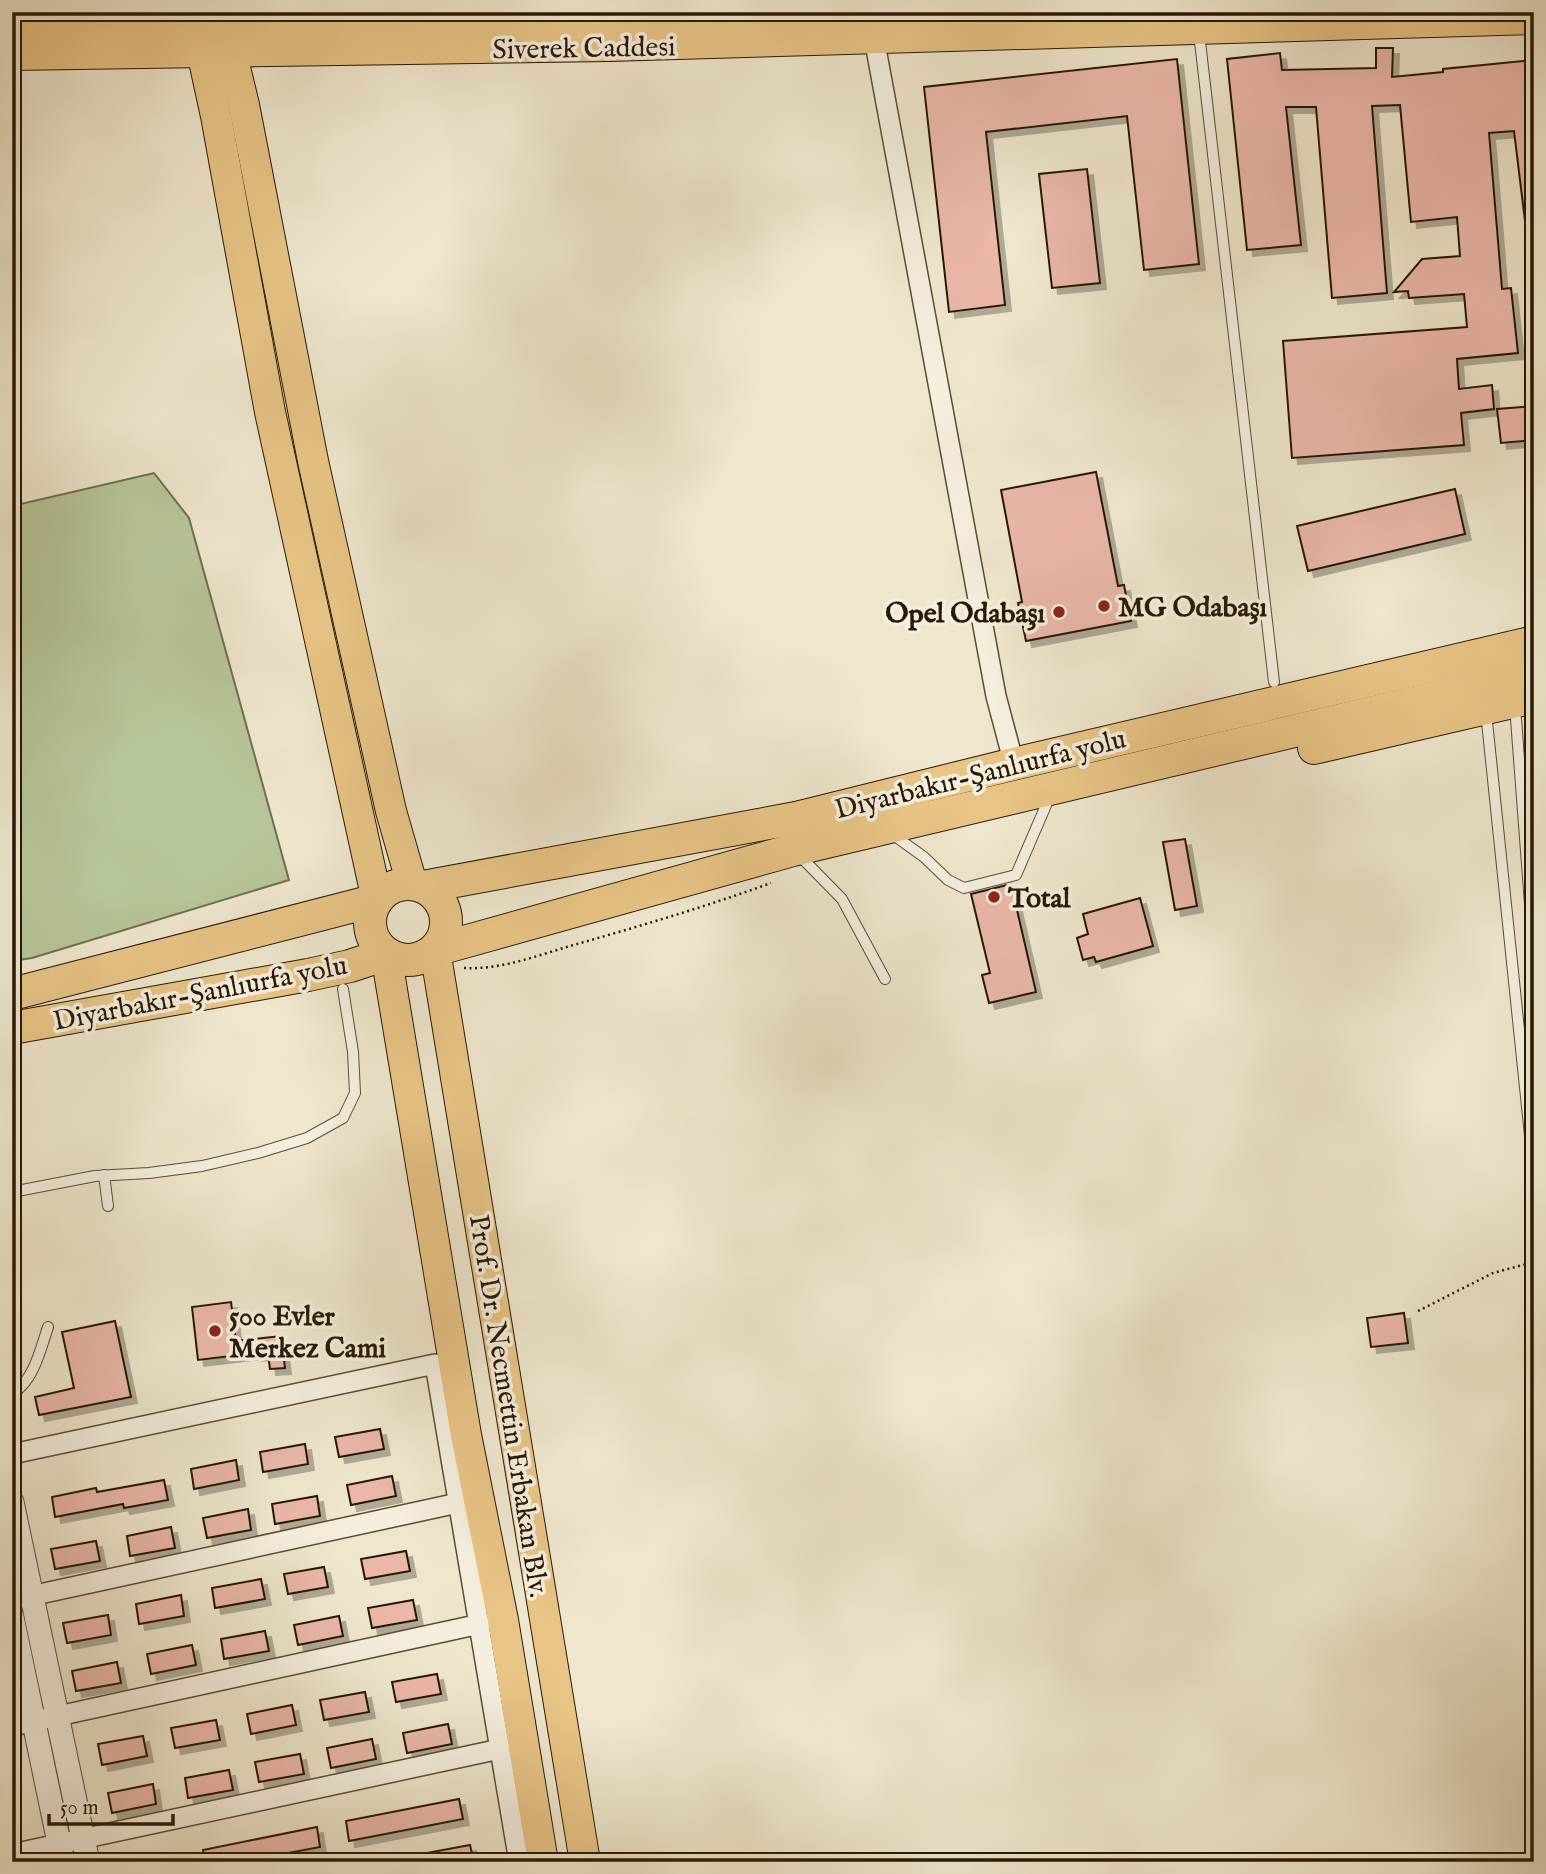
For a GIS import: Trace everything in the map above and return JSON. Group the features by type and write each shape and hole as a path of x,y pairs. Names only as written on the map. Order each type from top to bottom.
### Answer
{"highway":[{"path":"1014,764 1134,721 1274,682 1534,620"},
{"name":"Diyarbakır-Şanlıurfa yolu","path":"417,885 796,818 1534,642"},
{"name":"Diyarbakır-Şanlıurfa yolu","path":"446,959 793,850 1534,674"},
{"path":"1063,785 1137,785 1364,737 1511,702"},
{"path":"417,885 432,892 445,909 446,959 398,960 377,946 372,935 369,923 377,900 392,887 417,885"},
{"name":"Diyarbakır-Şanlıurfa yolu","path":"12,994 377,900"},
{"name":"Diyarbakır-Şanlıurfa yolu","path":"12,1028 308,975 386,954"}],"main road":[{"name":"Siverek Caddesi","path":"12,55 488,16 926,12"},
{"name":"Siverek Caddesi","path":"230,38 283,50 478,49 1534,19"},
{"name":"Siverek Caddesi","path":"12,30 199,39"},
{"path":"230,38 313,461 391,811 417,885"},
{"path":"199,39 216,116 270,412 377,900"},
{"path":"244,105 259,74 283,50"},
{"name":"Prof. Dr. Necmettin Erbakan Blv.","path":"386,954 466,1436 503,1620 543,1862"},
{"name":"Prof. Dr. Necmettin Erbakan Blv.","path":"446,959 585,1862"}],"street":[{"path":"874,38 996,696 1014,764"},
{"path":"12,1454 435,1364 519,1862"},
{"path":"12,1502 22,1598 57,1716 88,1862"},
{"path":"22,1598 458,1503"},
{"path":"12,1617 22,1724 61,1852"},
{"path":"22,1724 480,1624"},
{"path":"12,1853 61,1852 83,1839 500,1749"}],"lane":[{"path":"1198,29 1274,682"},
{"path":"1511,702 1534,957"},
{"path":"1511,702 1534,1174"},
{"path":"883,828 924,857 948,880 964,888 1016,874 1063,785"},
{"path":"793,850 842,898 885,979"},
{"path":"12,1192 104,1175 202,1166 306,1138 343,1118 355,1093 353,1052 343,989"},
{"path":"104,1175 108,1206"},
{"path":"12,1394 25,1386 48,1327"}],"path":[{"path":"446,959 484,969 642,926 773,882"},
{"path":"1418,1311 1493,1273 1534,1262"}],"green space":[{"path":"154,473 189,518 289,880 32,958 12,961 12,506"}],"building":[{"path":"1376,48 1393,48 1392,77 1534,60 1534,220 1525,221 1514,131 1489,133 1502,289 1511,288 1518,353 1457,359 1459,389 1492,385 1494,409 1461,413 1464,445 1292,458 1283,341 1467,327 1464,294 1409,298 1408,291 1394,292 1422,259 1460,256 1457,217 1411,222 1400,105 1372,106 1387,293 1332,298 1316,107 1286,107 1301,245 1247,250 1227,59 1280,53 1282,70 1376,68"},
{"path":"1177,59 1199,264 1144,270 1127,116 986,132 1005,305 949,312 924,87"},
{"path":"1087,169 1100,283 1052,288 1039,174"},
{"path":"1534,406 1534,440 1501,443 1497,409"},
{"path":"1096,472 1118,586 1124,585 1131,621 1026,641 1018,603 1022,602 1001,490"},
{"path":"1455,489 1465,534 1308,571 1297,526"},
{"path":"1185,839 1197,906 1175,910 1163,842"},
{"path":"1011,884 1036,992 989,1003 982,975 990,973 971,894"},
{"path":"1140,898 1153,946 1096,962 1094,957 1083,960 1077,938 1088,934 1083,914"},
{"name":"500 Evler Merkez Cami","path":"231,1302 236,1341 281,1336 285,1368 270,1369 268,1354 198,1360 192,1307"},
{"path":"1404,1313 1408,1343 1371,1347 1367,1318"},
{"path":"115,1321 131,1397 39,1415 35,1397 74,1388 62,1332"},
{"path":"380,1429 384,1449 339,1457 335,1437"},
{"path":"305,1444 308,1464 263,1472 260,1452"},
{"path":"236,1460 239,1480 194,1489 191,1469"},
{"path":"392,1476 396,1496 351,1505 347,1485"},
{"path":"164,1480 168,1500 124,1508 123,1504 55,1517 52,1497 96,1488 97,1492"},
{"path":"317,1496 320,1516 275,1524 272,1504"},
{"path":"248,1509 251,1530 207,1538 203,1518"},
{"path":"171,1527 175,1548 130,1556 127,1536"},
{"path":"96,1541 100,1561 55,1569 51,1549"},
{"path":"406,1551 410,1571 365,1579 361,1559"},
{"path":"324,1567 328,1587 288,1594 284,1574"},
{"path":"261,1579 265,1599 215,1608 212,1588"},
{"path":"181,1595 184,1616 139,1624 136,1604"},
{"path":"413,1600 417,1620 372,1628 368,1608"},
{"path":"108,1615 111,1635 67,1643 63,1623"},
{"path":"339,1616 343,1636 298,1645 294,1625"},
{"path":"265,1631 269,1651 224,1659 221,1639"},
{"path":"192,1645 196,1665 151,1674 147,1654"},
{"path":"117,1662 121,1683 76,1691 72,1671"},
{"path":"437,1674 441,1694 396,1702 392,1682"},
{"path":"365,1692 369,1712 324,1720 320,1700"},
{"path":"292,1705 296,1725 251,1734 247,1714"},
{"path":"216,1720 220,1740 175,1748 171,1728"},
{"path":"448,1724 452,1744 407,1753 403,1733"},
{"path":"143,1736 147,1756 102,1765 98,1744"},
{"path":"372,1739 376,1759 331,1768 327,1748"},
{"path":"300,1754 304,1774 259,1782 255,1762"},
{"path":"229,1770 233,1790 188,1798 185,1778"},
{"path":"153,1784 156,1804 112,1813 108,1793"},
{"path":"459,1799 463,1819 349,1841 346,1821"},
{"path":"317,1827 320,1847 251,1862 205,1862 203,1850"},
{"path":"470,1845 474,1862 417,1862 416,1855"}],"place":[{"name":"MG Odabaşı","path":"1104,606"},
{"name":"Opel Odabaşı","path":"1059,612"},
{"name":"Total","path":"994,897"},
{"name":"500 Evler Merkez Cami","path":"215,1331"}]}
